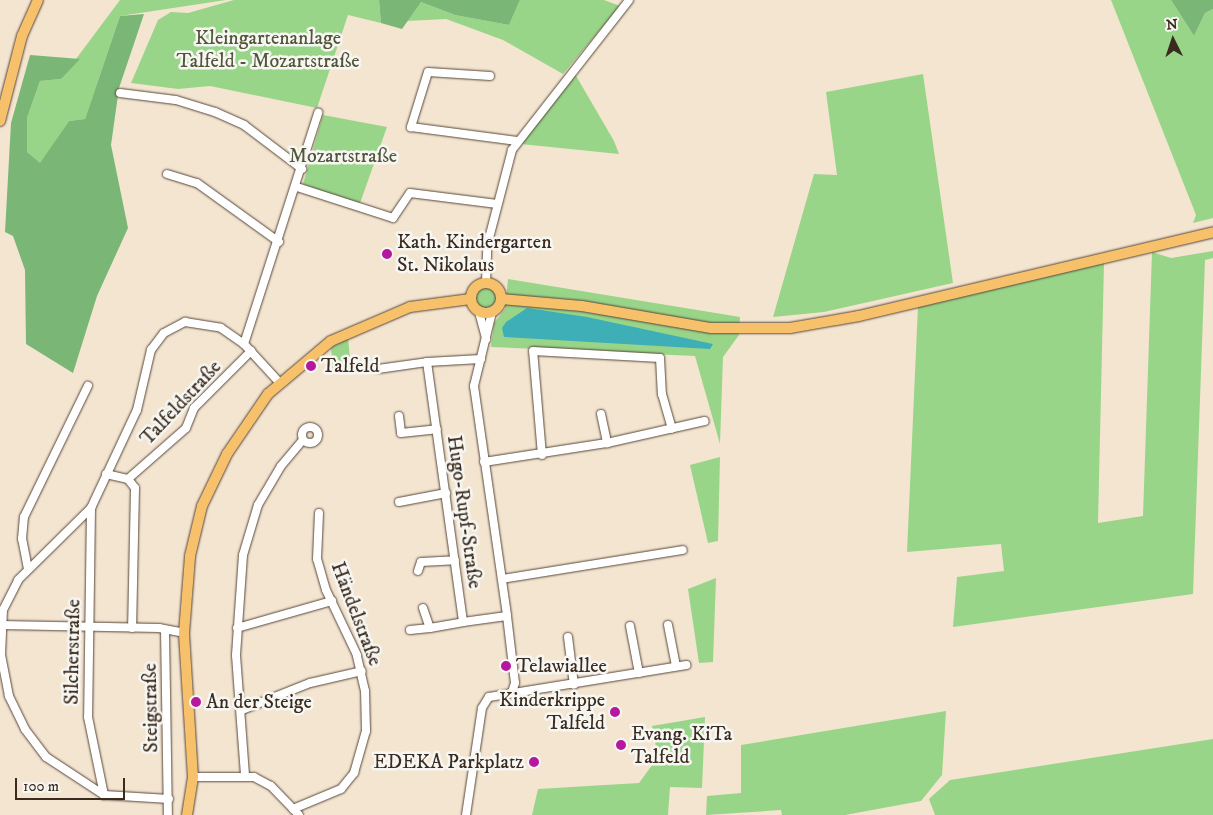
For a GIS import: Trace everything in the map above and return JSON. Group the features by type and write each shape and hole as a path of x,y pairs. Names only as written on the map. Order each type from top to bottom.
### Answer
{"main road":[{"path":"0,121 22,36 38,0"},
{"path":"501,299 582,306 711,328 790,328 859,316 1213,232"},
{"path":"486,283 498,288 501,299 492,312 479,312 470,299 473,289 486,283"},
{"path":"187,815 193,777 184,633 190,556 202,506 227,454 279,382 331,341 364,323 420,304 470,299"}],"street":[{"path":"486,283 497,204 517,141 629,0"},
{"path":"490,76 428,72 411,127 517,141"},
{"path":"120,93 176,100 215,112 244,126 302,169"},
{"path":"244,344 297,187 318,113"},
{"path":"167,174 197,183 279,242"},
{"path":"297,187 392,218 410,193 497,204"},
{"path":"479,312 487,340"},
{"path":"492,312 487,340 474,386 507,616 515,683 512,692"},
{"name":"Talfeldstraße","path":"169,799 104,795 67,774 25,729 4,676 1,610 28,569 91,508 138,410 151,350 164,333 195,322 221,328 244,344 279,382"},
{"name":"Talfeldstraße","path":"128,479 186,428 194,408 251,351"},
{"path":"542,455 533,351 660,358 662,394 672,429"},
{"path":"378,369 427,362 481,359"},
{"name":"Hugo-Rupf-Straße","path":"427,362 463,622"},
{"path":"28,569 22,539 24,517 88,386"},
{"path":"601,414 607,443"},
{"path":"399,416 401,433 437,429"},
{"path":"484,462 542,455 607,443 705,421"},
{"path":"245,775 237,628 243,554 258,505 280,466 303,440"},
{"path":"106,474 128,479 135,488 132,628"},
{"path":"399,502 446,493"},
{"name":"Silcherstraße","path":"91,508 89,734 104,795"},
{"name":"Händelstraße","path":"296,812 341,789 354,773 366,731 362,671 332,601 317,559 319,513"},
{"path":"502,579 683,550"},
{"path":"418,571 421,562 455,560"},
{"path":"237,628 332,601"},
{"path":"423,608 430,628"},
{"path":"410,630 507,616"},
{"path":"1,625 132,628 184,633"},
{"path":"668,625 676,666"},
{"path":"630,626 639,673"},
{"name":"Steigstraße","path":"166,630 168,815"},
{"path":"568,637 574,685"},
{"path":"466,815 484,700 512,692 574,685 686,665"},
{"path":"242,710 310,683 362,671"},
{"path":"193,777 245,775 271,786 296,812"}],"green space":[{"path":"120,0 226,0 120,16 85,119 69,121 40,164 27,152 27,118 40,81 61,79"},
{"name":"Kleingartenanlage Talfeld - Mozartstraße","path":"234,0 379,0 381,23 348,15 317,108 210,86 178,89 131,83 158,20 171,12 188,13"},
{"path":"379,0 520,0 509,25 455,15 421,2 402,29 381,23"},
{"path":"520,0 604,0 620,6 563,74 503,40 446,19 407,21 421,2 455,15 509,25"},
{"path":"1111,0 1171,0 1194,36 1205,13 1213,9 1213,218 1193,223 1196,215"},
{"path":"1171,0 1213,0 1213,9 1205,13 1194,36"},
{"path":"144,14 119,88 111,145 128,228 97,296 73,373 26,344 25,270 13,236 5,232 11,123 30,55 80,59 61,79 40,81 27,118 27,152 40,163 69,121 85,119 120,16"},
{"path":"575,74 614,141 619,154 521,144"},
{"path":"923,74 953,283 824,312 773,317 814,174 837,175 826,92"},
{"name":"Mozartstraße","path":"323,115 387,127 359,206 303,184"},
{"path":"1213,251 1213,258 1205,260 1193,594 953,627 957,577 1004,571 1001,544 907,552 918,306 1104,263 1098,523 1143,516 1152,252 1171,258"},
{"path":"508,279 740,317 739,335 723,357 720,444 695,356 491,347 494,323 505,309"},
{"path":"486,287 494,290 497,298 494,306 486,309 478,306 475,298 478,290"},
{"path":"348,337 351,371 333,372 331,348"},
{"path":"720,457 718,541 708,543 690,465"},
{"path":"716,578 713,662 699,663 688,589"},
{"path":"946,711 942,775 921,801 845,815 782,815 781,810 706,815 707,796 741,793 741,745"},
{"path":"705,717 702,788 670,787 668,815 532,815 538,789 639,783 658,757 652,726"},
{"path":"1213,739 1213,815 935,815 929,799 950,780"}],"water":[{"path":"527,308 587,317 713,344 710,349 504,337 502,328 506,322"}],"place":[{"name":"Kath. Kindergarten St. Nikolaus","path":"387,254"},
{"name":"Talfeld","path":"311,366"},
{"name":"Telawiallee","path":"506,666"},
{"name":"An der Steige","path":"196,702"},
{"name":"Kinderkrippe Talfeld","path":"615,712"},
{"name":"Evang. KiTa Talfeld","path":"621,745"},
{"name":"EDEKA Parkplatz","path":"534,762"}]}
